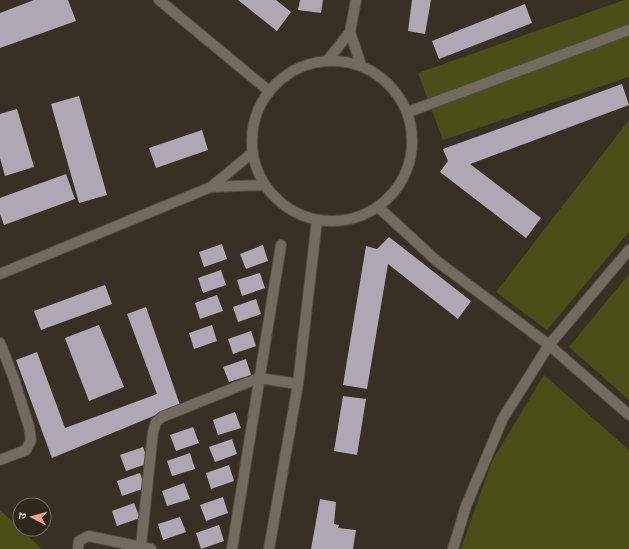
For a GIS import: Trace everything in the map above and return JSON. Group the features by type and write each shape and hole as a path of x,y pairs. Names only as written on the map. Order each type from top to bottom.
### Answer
{"street":[{"path":"159,0 268,91"},
{"path":"327,61 350,32 356,0"},
{"path":"408,112 629,30"},
{"path":"350,32 361,65"},
{"path":"327,61 361,65 389,84 408,112 413,138 409,165 397,189 378,207 344,221 317,220 284,206 264,185 252,153 254,120 268,91 292,71 327,61"},
{"path":"0,274 211,187 252,153"},
{"path":"211,187 264,185"},
{"path":"378,207 438,262 549,345 629,415"},
{"path":"269,549 298,384 317,220"},
{"path":"232,549 281,245"},
{"path":"453,549 466,506 503,418 549,345 629,250"},
{"path":"0,343 14,379 29,427 31,440 26,450 0,460"},
{"path":"140,546 153,432 156,422 162,417 260,378 298,384"},
{"path":"78,549 79,541 88,536 151,549"}],"green space":[{"path":"624,0 629,0 629,77 443,140 418,73"},
{"path":"629,120 629,232 547,330 496,292"},
{"path":"629,274 629,400 569,347"},
{"path":"544,375 629,450 629,549 461,549 492,461"},
{"path":"0,510 12,521 12,537 29,537 42,549 0,549"}],"building":[{"path":"34,0 68,0 76,21 0,48 0,13"},
{"path":"238,0 276,0 291,12 277,31"},
{"path":"300,0 323,0 321,13 298,10"},
{"path":"412,0 431,0 425,34 408,31"},
{"path":"525,4 532,23 439,59 432,41"},
{"path":"622,84 629,105 470,164 541,218 526,238 440,172 448,161 443,149"},
{"path":"79,96 107,195 79,203 51,104"},
{"path":"17,109 34,167 5,176 0,158 0,114"},
{"path":"202,130 208,150 156,168 149,148"},
{"path":"66,174 75,199 4,225 0,214 0,198"},
{"path":"389,237 471,301 458,319 388,264 367,389 343,385 366,246 377,249"},
{"path":"222,244 227,259 204,267 199,252"},
{"path":"263,245 268,261 246,269 240,254"},
{"path":"221,270 226,285 203,293 198,278"},
{"path":"260,273 265,288 242,296 237,280"},
{"path":"105,285 112,304 41,330 34,311"},
{"path":"217,295 223,311 200,319 195,303"},
{"path":"256,299 261,314 238,322 233,307"},
{"path":"146,307 180,405 52,458 16,360 37,352 65,428 157,394 127,314"},
{"path":"99,325 124,387 89,401 65,338"},
{"path":"212,325 217,341 194,349 189,333"},
{"path":"251,331 256,346 233,354 228,339"},
{"path":"246,359 251,375 229,382 223,367"},
{"path":"343,396 366,399 357,455 334,451"},
{"path":"235,412 241,428 218,435 213,420"},
{"path":"193,427 199,443 176,451 170,435"},
{"path":"232,439 237,454 215,462 209,447"},
{"path":"143,447 149,463 126,471 120,455"},
{"path":"190,453 195,469 172,476 167,461"},
{"path":"229,465 234,481 211,489 206,473"},
{"path":"140,473 145,488 122,496 117,481"},
{"path":"184,483 190,499 167,506 162,491"},
{"path":"223,497 228,513 206,521 200,505"},
{"path":"320,499 336,502 334,524 339,525 338,528 356,530 353,549 311,549"},
{"path":"134,503 140,518 117,526 112,511"},
{"path":"180,517 186,532 163,540 158,524"},
{"path":"219,525 224,541 201,549 196,533"}]}
